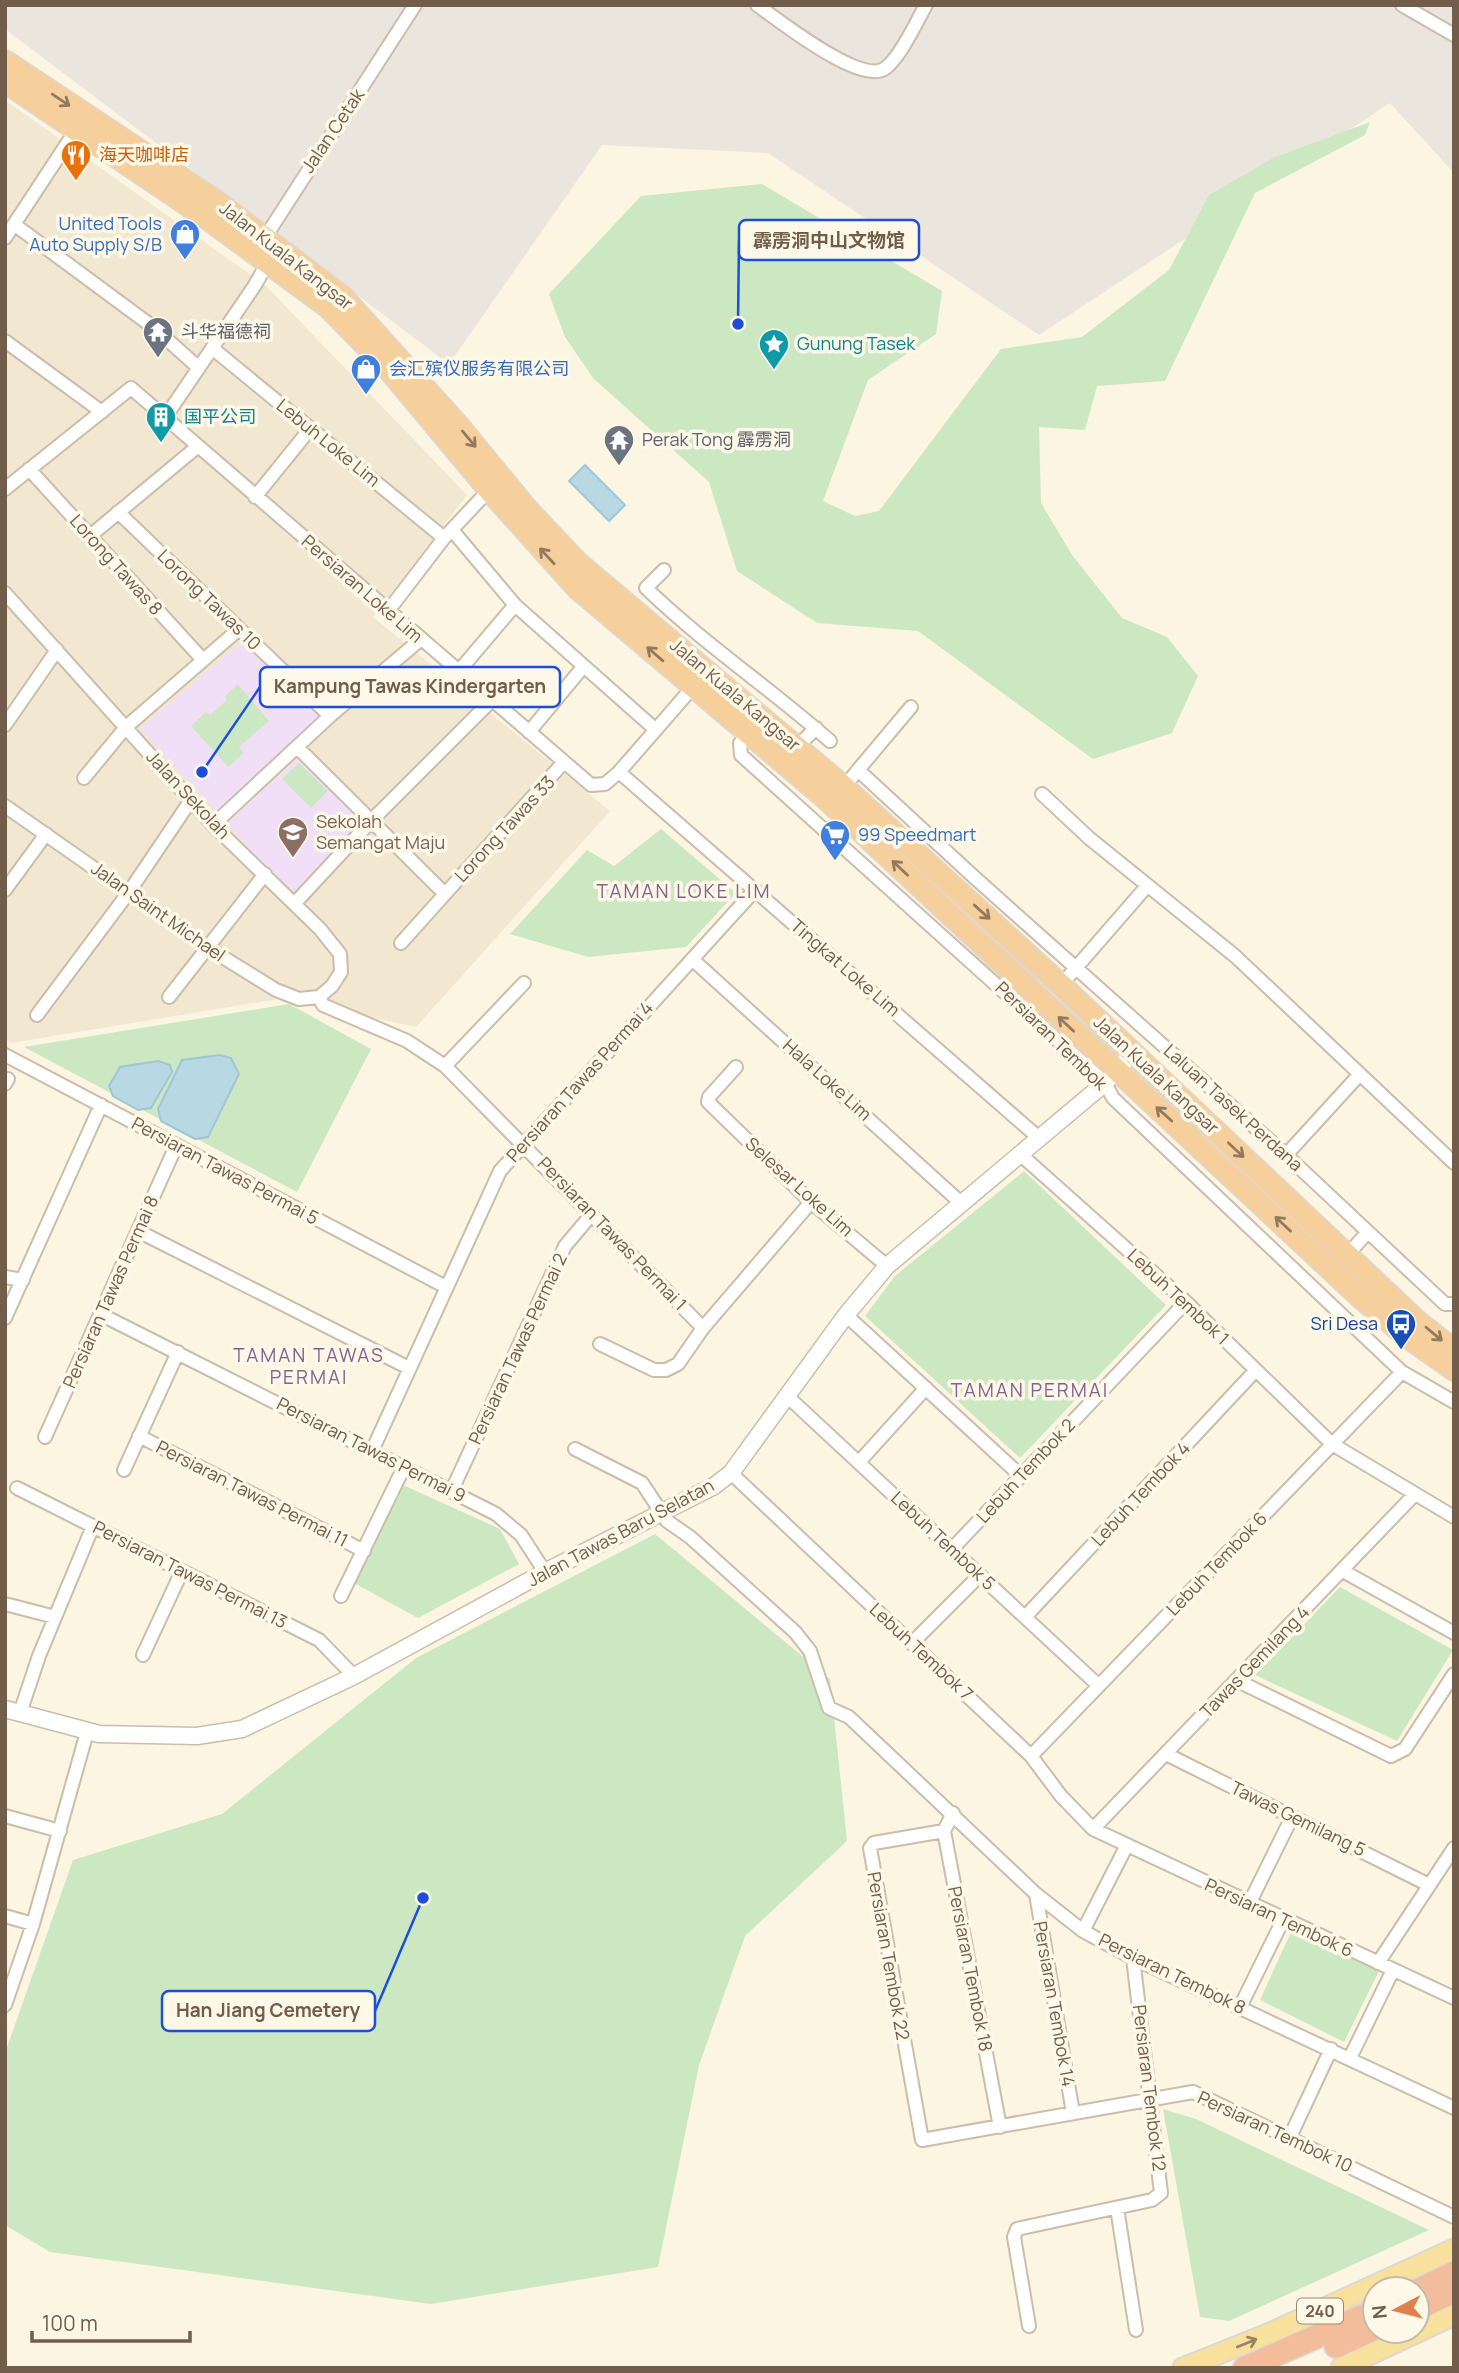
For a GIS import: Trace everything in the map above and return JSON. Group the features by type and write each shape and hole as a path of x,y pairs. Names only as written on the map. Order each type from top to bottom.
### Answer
{"highway":[{"name":"Jalan Kuala Kangsar","path":"5,61 266,236 343,297 457,424 527,509 578,563 671,627 797,747 1061,985 1131,1054 1418,1321 1454,1350"},
{"name":"Jalan Kuala Kangsar","path":"5,82 268,261 328,307 386,365 489,490 577,588 824,797 1111,1077 1305,1245 1360,1297 1406,1336 1454,1370"},
{"path":"1305,1245 1314,1245 1334,1256 1348,1254 1349,1272 1360,1287 1360,1297"},
{"path":"1431,2284 1454,2273"},
{"path":"1431,2302 1454,2291"},
{"path":"1245,2368 1361,2317"},
{"path":"1286,2368 1361,2335"}],"main road":[{"name":"240","path":"1183,2368 1268,2334 1454,2249"},
{"path":"1341,2368 1454,2315"}],"street":[{"path":"757,5 851,67 862,71 886,68 926,5"},
{"path":"1402,5 1454,35"},
{"name":"Jalan Cetak","path":"266,236 409,7"},
{"path":"5,238 76,130"},
{"path":"15,225 153,327 199,368"},
{"path":"164,419 268,261 266,236"},
{"path":"5,341 102,412 5,489"},
{"name":"Lebuh Loke Lim","path":"212,348 310,429 448,534 515,605 656,730"},
{"name":"Persiaran Loke Lim","path":"102,412 129,388 592,785 598,786 619,772"},
{"path":"255,497 310,429"},
{"path":"90,536 197,447"},
{"name":"Lorong Tawas 8","path":"29,469 204,660"},
{"path":"388,611 448,534 489,490"},
{"name":"Lorong Tawas 10","path":"118,512 330,716"},
{"path":"664,570 646,587 671,627 830,741"},
{"name":"Jalan Sekolah","path":"5,593 213,825 295,903 337,948 342,959 339,976 323,1003"},
{"path":"458,671 515,605"},
{"path":"84,778 126,727 238,629"},
{"path":"213,825 330,716 420,640"},
{"path":"5,725 57,650"},
{"path":"529,732 583,667"},
{"path":"619,772 693,687"},
{"path":"295,903 372,820 492,700"},
{"path":"844,787 911,707"},
{"path":"797,747 816,729"},
{"name":"Lorong Tawas 33","path":"297,747 445,894 564,762"},
{"name":"Laluan Tasek Perdana","path":"858,770 1286,1155 1444,1304 1454,1304"},
{"name":"Tingkat Loke Lim","path":"619,772 1039,1138"},
{"path":"1042,794 1147,886 1235,956 1454,1163"},
{"path":"37,1015 129,892 191,800"},
{"name":"Jalan Saint Michael","path":"5,806 208,948 276,990 299,999 323,1003"},
{"path":"5,890 46,834"},
{"path":"169,998 265,874"},
{"path":"1061,985 1147,886"},
{"name":"Persiaran Tawas Permai 4","path":"372,1451 491,1185 523,1142 755,890"},
{"path":"401,943 445,894"},
{"name":"Hala Loke Lim","path":"692,959 961,1203"},
{"path":"445,1066 524,983"},
{"name":"Persiaran Tawas Permai 1","path":"323,1003 407,1041 445,1066 523,1142 703,1328"},
{"name":"Jalan Tawas Baru Selatan","path":"13,1711 88,1732 125,1737 227,1733 251,1726 354,1676 545,1572 714,1486 731,1473 846,1315 887,1266 1111,1077 1131,1054"},
{"name":"Persiaran Tawas Permai 5","path":"5,1055 444,1286"},
{"name":"Selesar Loke Lim","path":"736,1067 709,1097 712,1108 811,1202 887,1266"},
{"path":"1286,1155 1360,1074"},
{"name":"Persiaran Tembok","path":"1111,1077 1113,1098 1402,1372 1454,1402"},
{"path":"5,1318 101,1105"},
{"name":"Persiaran Tawas Permai 8","path":"45,1437 176,1146"},
{"name":"Lebuh Tembok 1","path":"1020,1154 1186,1302 1332,1444 1454,1517"},
{"path":"600,1344 654,1370 666,1370 677,1364 703,1328 811,1202"},
{"name":"Persiaran Tawas Permai 2","path":"452,1490 565,1246 592,1214"},
{"path":"138,1231 409,1368"},
{"path":"1348,1254 1367,1233"},
{"path":"5,1277 23,1280"},
{"name":"Lebuh Tembok 2","path":"952,1549 1186,1302"},
{"name":"Persiaran Tawas Permai 9","path":"102,1315 452,1490 509,1523 522,1535 545,1572"},
{"path":"846,1315 1021,1476"},
{"path":"124,1470 178,1352"},
{"name":"Lebuh Tembok 4","path":"1025,1617 1256,1370"},
{"name":"Lebuh Tembok 6","path":"1031,1756 1402,1372"},
{"path":"859,1462 926,1388"},
{"name":"Lebuh Tembok 5","path":"787,1396 1099,1686"},
{"name":"Persiaran Tawas Permai 11","path":"139,1436 364,1551"},
{"path":"575,1449 642,1483 660,1513"},
{"path":"341,1596 404,1467"},
{"name":"Lebuh Tembok 7","path":"731,1473 1031,1756 1061,1796 1098,1833"},
{"name":"Persiaran Tawas Permai 13","path":"17,1488 319,1640 354,1676"},
{"name":"Tawas Gemilang 4","path":"1098,1833 1166,1754 1415,1494"},
{"name":"Persiaran Tembok 8","path":"660,1513 795,1632 810,1651 828,1708 849,1717 1036,1894 1083,1931 1133,1958 1454,2108"},
{"path":"13,1711 93,1526"},
{"path":"143,1655 182,1571"},
{"path":"1343,1571 1454,1633"},
{"path":"912,1643 980,1575"},
{"path":"5,1604 55,1617"},
{"path":"1238,1681 1391,1756 1405,1749 1454,1674"},
{"path":"5,2005 33,1924 88,1732"},
{"name":"Tawas Gemilang 5","path":"1166,1754 1429,1885"},
{"path":"944,1831 953,1813"},
{"path":"5,1816 60,1830"},
{"path":"1249,1903 1292,1817"},
{"name":"Persiaran Tembok 18","path":"944,1831 1000,2127"},
{"name":"Persiaran Tembok 22","path":"922,2140 870,1848 874,1843 944,1831"},
{"name":"Persiaran Tembok 6","path":"1098,1833 1454,1998"},
{"path":"1083,1931 1126,1847"},
{"path":"1378,1964 1454,1847"},
{"name":"Persiaran Tembok 14","path":"1036,1894 1073,2113"},
{"path":"5,1916 33,1924"},
{"path":"1240,2007 1283,1920"},
{"name":"Persiaran Tembok 12","path":"1028,2326 1014,2237 1016,2230 1117,2208 1156,2198 1161,2193 1133,1958"},
{"path":"1350,2058 1393,1970"},
{"path":"1290,2137 1331,2049"},
{"name":"Persiaran Tembok 10","path":"922,2140 1198,2093 1454,2217"},
{"path":"1117,2208 1136,2330"}],"shaded area":[{"path":"5,5 1454,5 1454,173 1390,103 1039,335 768,153 602,145 449,364 5,29"},
{"path":"5,100 265,285 467,495 373,617 610,811 416,1027 284,998 11,1043 5,1038"},
{"path":"244,640 325,717 219,814 140,729"},
{"name":"Sekolah Semangat Maju","path":"298,759 364,821 291,894 226,823"}],"green space":[{"path":"1370,122 1365,135 1255,193 1165,381 1097,386 1085,430 1039,427 1041,503 1072,555 1122,618 1167,637 1198,676 1172,733 1093,759 918,631 817,623 737,571 709,482 593,378 565,337 549,294 641,196 762,184 942,291 936,334 868,380 823,501 855,516 879,511 1001,349 1082,337 1169,270 1209,195 1275,157"},
{"path":"238,684 269,721 239,747 244,753 228,767 191,726 206,712 210,715 227,700 225,696"},
{"path":"299,763 328,791 311,808 282,779"},
{"path":"661,829 736,893 686,947 588,957 510,934 587,850 614,866"},
{"path":"289,1004 371,1049 297,1192 24,1047"},
{"path":"1024,1171 1166,1305 1020,1458 865,1316 895,1276"},
{"path":"403,1485 500,1529 519,1564 418,1618 352,1582"},
{"path":"655,1534 830,1679 847,1841 745,1936 699,2065 658,2267 431,2304 50,2252 5,2225 5,2053 73,1860 222,1814 416,1658"},
{"path":"1340,1587 1453,1650 1397,1741 1255,1675"},
{"path":"1291,1932 1379,1971 1344,2042 1260,2000"},
{"path":"1163,2109 1196,2119 1429,2230 1229,2321 1200,2317"}],"water":[{"path":"585,465 625,505 609,521 569,481"},
{"path":"220,1055 231,1058 239,1074 208,1137 195,1139 161,1121 158,1109 182,1060"},
{"path":"158,1061 170,1065 172,1072 151,1108 138,1110 113,1096 109,1086 120,1067"}],"place":[{"name":"海天咖啡店","path":"76,182"},
{"name":"United Tools Auto Supply S/B","path":"185,261"},
{"name":"霹雳洞中山文物馆","path":"738,324"},
{"name":"斗华福德祠","path":"158,359"},
{"name":"Gunung Tasek","path":"774,371"},
{"name":"会汇殡仪服务有限公司","path":"366,396"},
{"name":"国平公司","path":"161,444"},
{"name":"Perak Tong 霹雳洞","path":"619,467"},
{"name":"Kampung Tawas Kindergarten","path":"202,772"},
{"name":"Sekolah Semangat Maju","path":"293,859"},
{"name":"99 Speedmart","path":"835,862"},
{"name":"Sri Desa","path":"1401,1351"},
{"name":"Han Jiang Cemetery","path":"423,1898"}],"district":[{"name":"TAMAN LOKE LIM","path":"684,891"},
{"name":"TAMAN TAWAS PERMAI","path":"309,1366"},
{"name":"TAMAN PERMAI","path":"1030,1390"}]}
